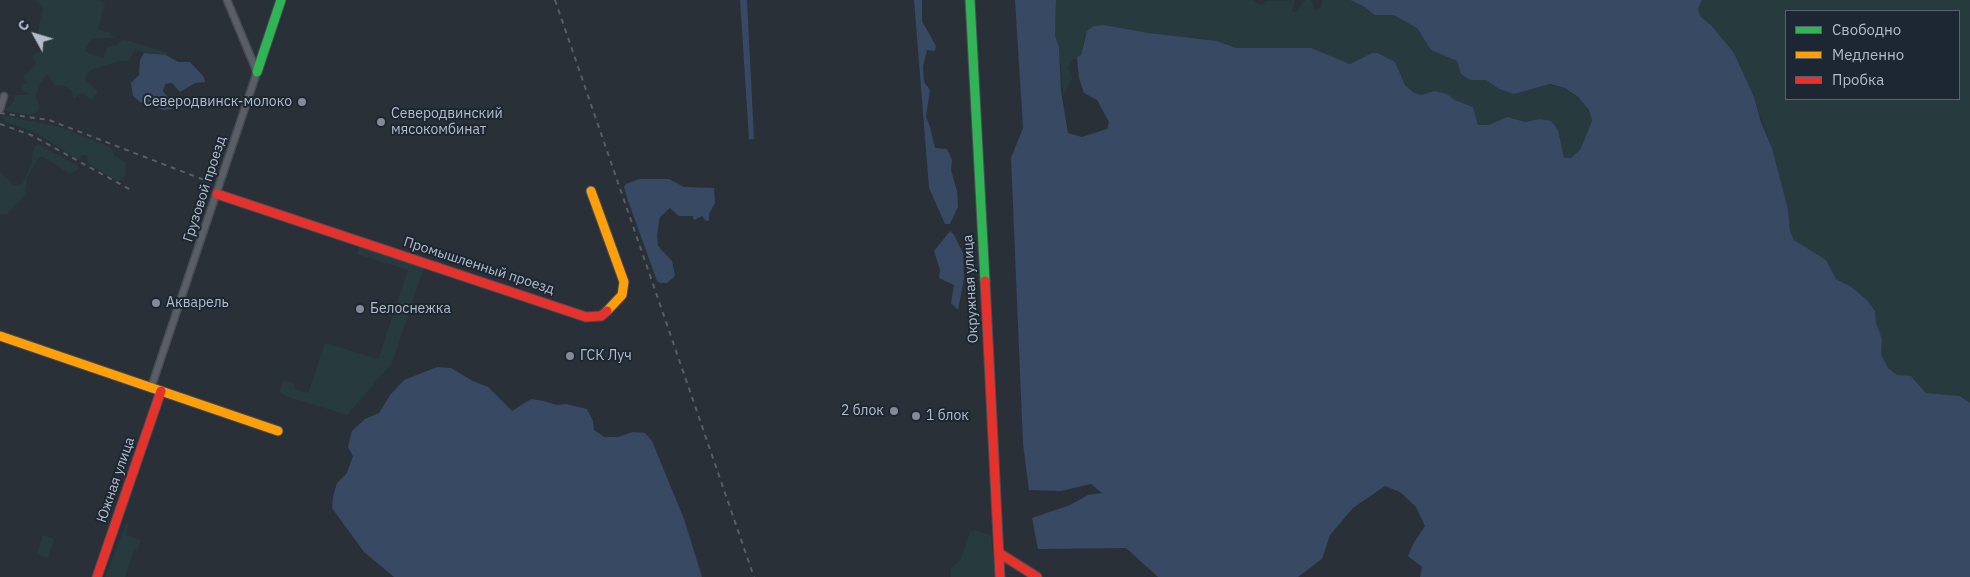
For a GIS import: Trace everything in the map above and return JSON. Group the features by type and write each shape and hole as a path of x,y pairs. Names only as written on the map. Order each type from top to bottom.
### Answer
{"main road":[{"path":"257,72 281,0"},
{"name":"Окружная улица","path":"970,0 1000,577"},
{"name":"Промышленный проезд","path":"217,194 586,316 595,317 601,316 611,308 622,295 624,282 591,191"},
{"path":"0,336 278,431"},
{"name":"Южная улица","path":"97,577 161,391"},
{"path":"999,553 1037,577"}],"street":[{"path":"227,0 257,72"},
{"name":"Грузовой проезд","path":"151,388 257,72"},
{"path":"0,110 4,96"}],"green space":[{"path":"35,0 100,0 105,3 98,29 111,33 114,38 97,38 90,41 85,51 90,54 103,58 107,47 116,45 123,39 169,53 163,56 135,50 129,61 119,61 91,70 87,73 86,80 98,92 92,100 82,93 73,99 72,91 64,86 54,85 48,74 39,84 36,99 40,108 37,112 29,115 6,111 13,102 15,95 29,95 21,87 27,83 23,76 37,64 31,56 43,50 36,41 43,9"},
{"path":"1056,0 1253,0 1261,5 1267,1 1295,0 1292,11 1296,13 1305,0 1311,0 1315,11 1321,7 1323,0 1350,0 1363,6 1375,15 1390,14 1417,28 1431,50 1457,61 1461,74 1470,80 1486,80 1499,89 1514,94 1544,84 1565,88 1586,105 1592,121 1580,150 1571,158 1564,158 1558,130 1539,119 1526,122 1513,118 1489,125 1478,125 1473,107 1455,100 1447,94 1421,95 1414,93 1405,85 1395,62 1379,53 1372,53 1350,64 1311,48 1236,48 1217,41 1149,33 1104,25 1085,35 1081,55 1073,60 1068,67 1072,78 1063,97 1059,47 1055,35"},
{"path":"1702,0 1970,0 1970,403 1960,396 1926,393 1914,378 1897,375 1888,368 1881,354 1882,339 1876,323 1875,311 1867,300 1850,286 1836,279 1826,260 1794,240 1790,231 1788,209 1772,148 1752,93 1734,53 1709,23 1701,17 1698,9"},
{"path":"5,116 60,127 110,147 115,156 125,162 126,174 121,180 116,181 88,163 87,155 83,155 79,160 35,132 6,122 3,118"},
{"path":"38,144 78,166 78,169 70,174 44,157 39,157 27,177 25,196 7,214 0,214 0,172 14,185 22,184 31,166 34,147"},
{"path":"359,247 424,267 392,363 347,415 288,397 279,392 284,380 295,384 294,389 308,393 325,343 378,359 408,270 357,254"},
{"path":"126,524 129,525 126,535 141,540 137,551 134,550 125,577 105,577"},
{"path":"975,530 991,535 995,577 951,577 951,568 960,561 970,532"},
{"path":"43,535 54,539 48,558 37,554"}],"water":[{"path":"740,0 747,0 754,139 749,139"},
{"path":"914,0 922,0 922,21 936,46 935,51 927,50 923,66 924,82 930,90 926,117 935,148 947,149 952,160 951,170 957,191 958,207 950,224 945,224 929,188"},
{"path":"1015,0 1056,0 1055,35 1059,47 1061,91 1068,133 1082,137 1107,129 1109,122 1097,100 1084,93 1079,78 1077,57 1081,55 1087,31 1094,26 1104,25 1149,33 1217,41 1236,48 1311,48 1350,64 1372,53 1378,53 1395,62 1405,85 1414,93 1421,95 1435,91 1447,94 1455,100 1473,107 1478,125 1489,125 1507,117 1526,122 1539,119 1551,121 1558,130 1564,158 1571,158 1580,150 1592,121 1589,110 1578,97 1565,88 1550,84 1514,94 1499,89 1486,80 1470,80 1461,74 1457,61 1431,50 1417,28 1393,15 1375,15 1363,6 1350,0 1702,0 1698,9 1701,17 1711,25 1734,53 1754,97 1761,122 1772,148 1788,209 1790,231 1794,240 1826,260 1836,279 1850,286 1867,300 1875,311 1876,323 1882,339 1881,354 1888,368 1897,375 1911,376 1926,393 1960,396 1970,403 1970,577 1420,577 1422,567 1408,556 1413,544 1425,526 1416,507 1400,492 1385,486 1353,508 1330,535 1322,559 1298,577 1158,577 1126,548 1038,549 1032,518 1070,505 1088,495 1102,493 1091,484 1061,491 1029,490 1023,444 1011,158 1023,128"},
{"path":"144,53 166,55 178,62 190,62 204,77 205,82 195,83 180,92 172,83 165,84 163,91 173,104 172,109 164,110 140,102 133,96 131,83 139,75 140,60"},
{"path":"639,179 669,179 684,187 714,188 715,203 709,214 709,220 706,221 702,216 694,220 693,216 679,216 670,208 660,217 657,235 658,246 672,261 675,276 667,283 657,281 624,187 626,184"},
{"path":"950,231 963,253 964,279 958,310 951,303 954,285 939,278 940,270 934,251"},
{"path":"437,367 451,368 473,381 488,387 512,411 531,399 557,405 566,404 587,409 593,421 594,430 604,437 618,437 633,432 645,433 652,441 684,519 702,577 394,577 364,552 332,508 333,497 337,483 347,473 353,456 348,447 352,431 365,419 379,413 390,395 404,380"}],"railway":[{"path":"555,0 754,577"},
{"path":"0,113 49,120 207,181"},
{"path":"0,124 31,135 131,190"}],"traffic: fast":[{"path":"257,72 281,0"},
{"path":"970,0 985,281"}],"traffic: slow":[{"path":"591,191 624,282 622,295 607,311"},
{"path":"0,336 278,431"}],"traffic: jam":[{"path":"217,194 586,317 601,316 607,311"},
{"path":"985,281 1000,577"},
{"path":"97,577 161,391"},
{"path":"999,553 1037,577"}],"place":[{"name":"Северодвинск-молоко","path":"302,102"},
{"name":"Северодвинский мясокомбинат","path":"381,122"},
{"name":"Акварель","path":"156,303"},
{"name":"Белоснежка","path":"360,309"},
{"name":"ГСК Луч","path":"570,356"},
{"name":"2 блок","path":"894,411"},
{"name":"1 блок","path":"916,416"}]}
